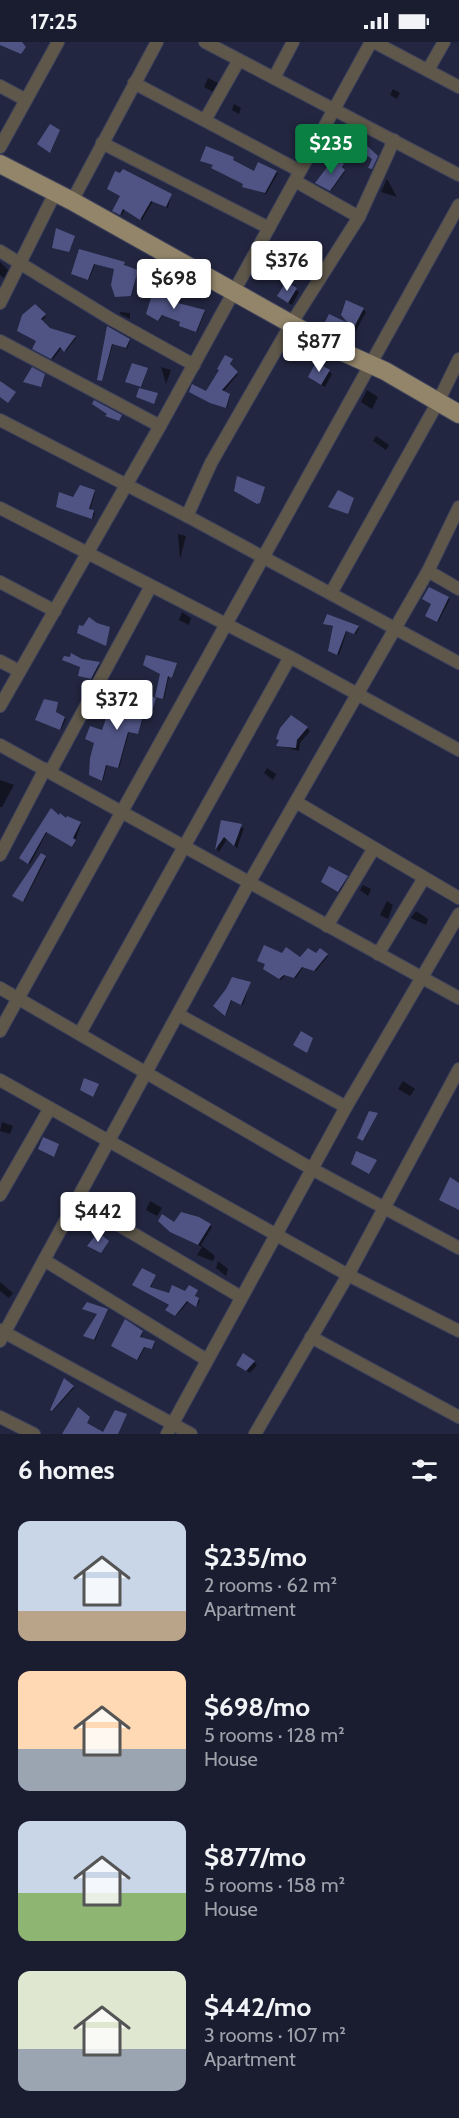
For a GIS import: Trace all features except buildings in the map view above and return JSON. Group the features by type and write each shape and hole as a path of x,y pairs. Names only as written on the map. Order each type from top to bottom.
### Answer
{"main road":[{"path":"0,164 72,201 291,324 459,414"}],"street":[{"path":"0,147 58,42"},
{"path":"72,201 156,42"},
{"path":"205,42 459,175"},
{"path":"274,78 293,42"},
{"path":"0,706 160,426 373,42 459,87"},
{"path":"428,70 444,42"},
{"path":"205,120 239,60"},
{"path":"134,83 205,120 359,217"},
{"path":"0,86 26,100"},
{"path":"187,516 211,463 291,324 359,217 394,140"},
{"path":"102,143 269,228"},
{"path":"0,303 55,193"},
{"path":"0,1031 459,205"},
{"path":"0,251 111,319 194,365"},
{"path":"0,341 160,426"},
{"path":"331,593 438,402 459,359"},
{"path":"0,420 187,516 459,663"},
{"path":"191,1434 169,1429 2,1335 179,1015 249,883 428,571 459,507"},
{"path":"0,508 290,657 459,750"},
{"path":"428,571 459,589"},
{"path":"0,582 55,612"},
{"path":"0,855 151,586"},
{"path":"80,1033 186,847 290,657"},
{"path":"0,661 19,671"},
{"path":"0,745 459,998"},
{"path":"296,802 459,898"},
{"path":"327,926 374,848"},
{"path":"378,954 424,878"},
{"path":"169,1429 346,1107 459,914"},
{"path":"0,988 383,1209 459,1248"},
{"path":"179,1015 346,1107"},
{"path":"255,1434 348,1275 455,1084 459,1069"},
{"path":"0,1080 348,1275 459,1331"},
{"path":"0,1195 50,1108"},
{"path":"76,1200 241,1296"},
{"path":"44,1260 207,1360"},
{"path":"311,1337 459,1417"},
{"path":"0,1417 34,1434"}]}
